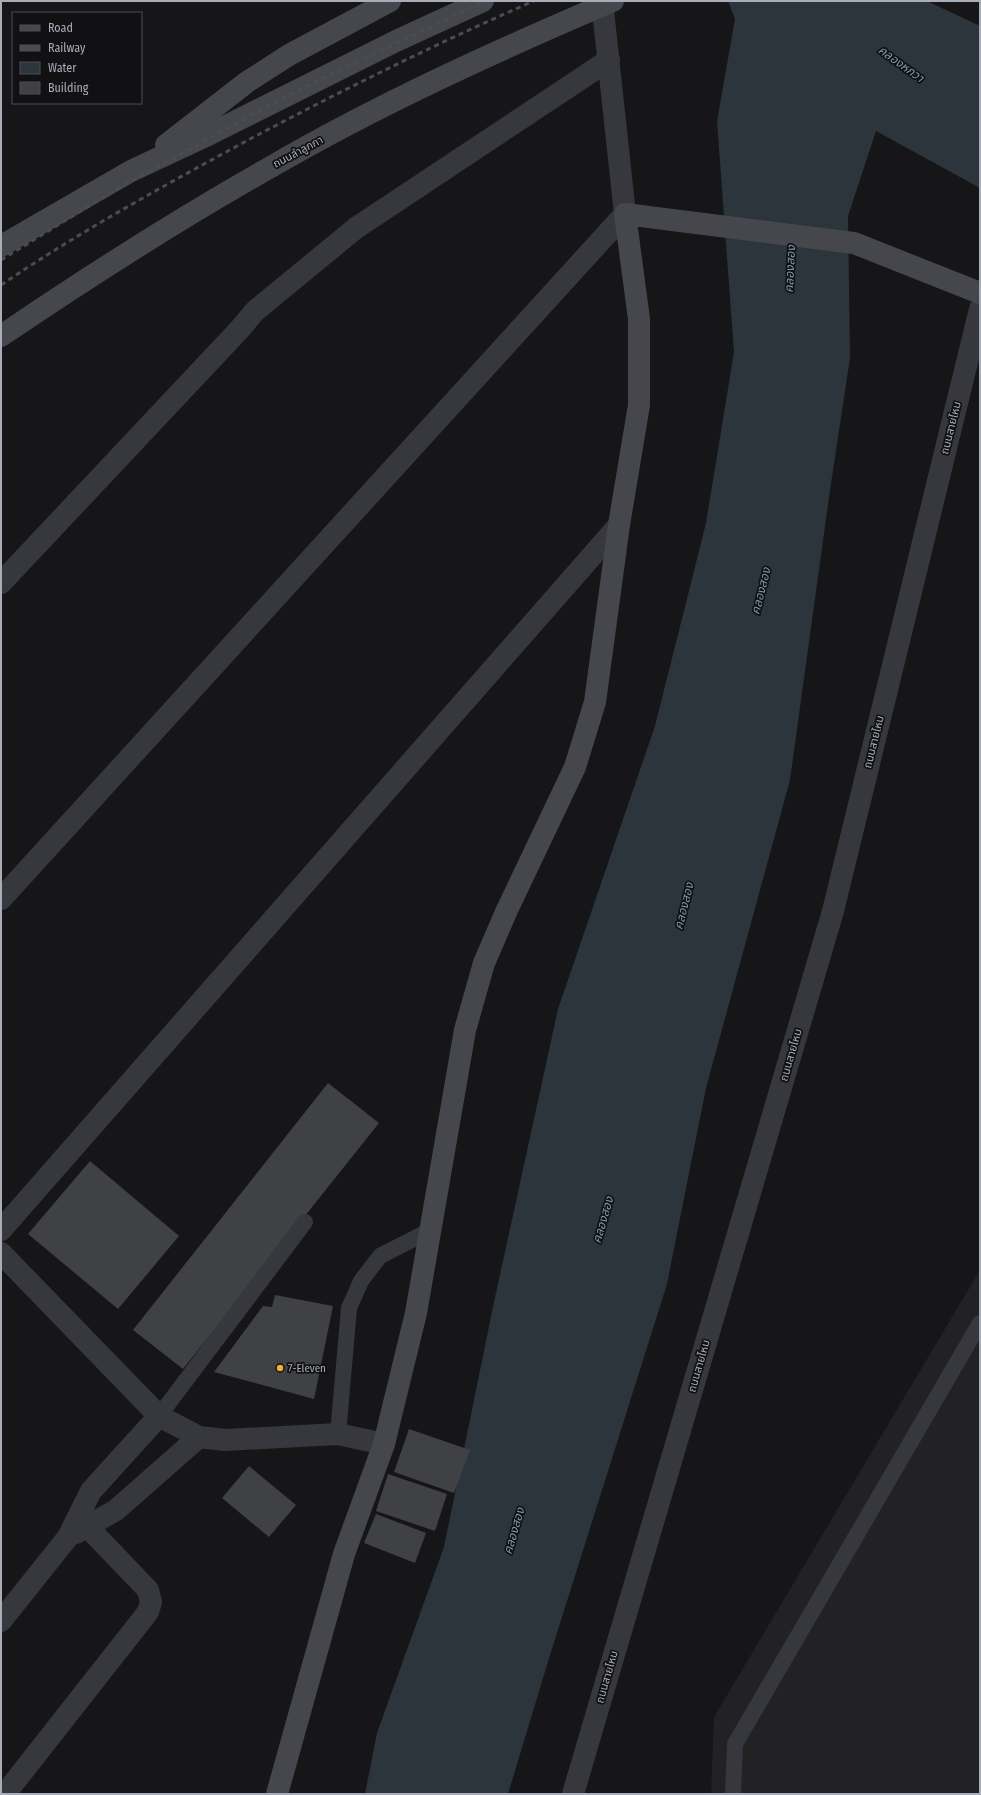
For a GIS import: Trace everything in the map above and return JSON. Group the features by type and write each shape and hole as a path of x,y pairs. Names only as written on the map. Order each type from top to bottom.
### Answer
{"street":[{"path":"132,171 248,82 289,55 390,1"},
{"path":"1,246 132,171 210,134 396,41 483,1"},
{"path":"277,1794 344,1554 384,1444 416,1313 465,1030 484,964 507,910 575,767 595,702 619,525 639,405 639,319 602,1"},
{"name":"ถนนลำลูกกา","path":"1,336 163,230 270,167 375,111 475,62 613,1"},
{"path":"1,583 228,341 254,311 356,228 609,60"},
{"path":"626,214 854,243 980,292"},
{"path":"1,899 626,214"},
{"name":"ถนนสายไหม","path":"573,1794 833,911 980,309"},
{"path":"1,1230 619,525"},
{"path":"1,1253 159,1416 199,1437 225,1440 338,1434 384,1444"},
{"path":"83,1522 92,1491 159,1416"},
{"path":"1,1621 68,1537 83,1522 116,1510 199,1437"},
{"path":"5,1794 148,1612 150,1602 148,1590 83,1522"}],"lane":[{"path":"159,1416 305,1222"},
{"path":"338,1434 349,1308 361,1281 380,1256 429,1231"},
{"path":"733,1794 735,1744 980,1323"}],"shaded area":[{"path":"980,1270 980,1794 711,1794 714,1717"}],"water":[{"path":"728,1 927,1 980,26 980,188 876,131 848,216 850,358 830,490 790,780 706,1088 667,1284 550,1655 508,1794 365,1794 377,1733 444,1547 494,1302 558,1009 655,726 706,523 734,352 717,121 735,19"}],"building":[{"path":"328,1083 379,1123 183,1369 133,1330"},
{"path":"90,1161 179,1236 118,1309 28,1234"},
{"path":"275,1295 333,1306 314,1399 214,1372 263,1306 272,1307"},
{"path":"409,1429 470,1450 454,1493 394,1472"},
{"path":"249,1466 296,1505 269,1537 222,1498"},
{"path":"388,1474 447,1494 435,1531 376,1511"},
{"path":"376,1514 426,1533 415,1563 364,1543"}],"railway":[{"path":"1,260 115,190 294,92 485,1"},
{"path":"1,285 93,227 250,139 390,67 534,1"}],"place":[{"name":"7-Eleven","path":"280,1368"}],"water label":[{"name":"คลองหกวา","path":"901,64"},
{"name":"คลองสอง","path":"790,269"},
{"name":"คลองสอง","path":"761,591"},
{"name":"คลองสอง","path":"684,906"},
{"name":"คลองสอง","path":"603,1220"},
{"name":"คลองสอง","path":"514,1531"}]}
